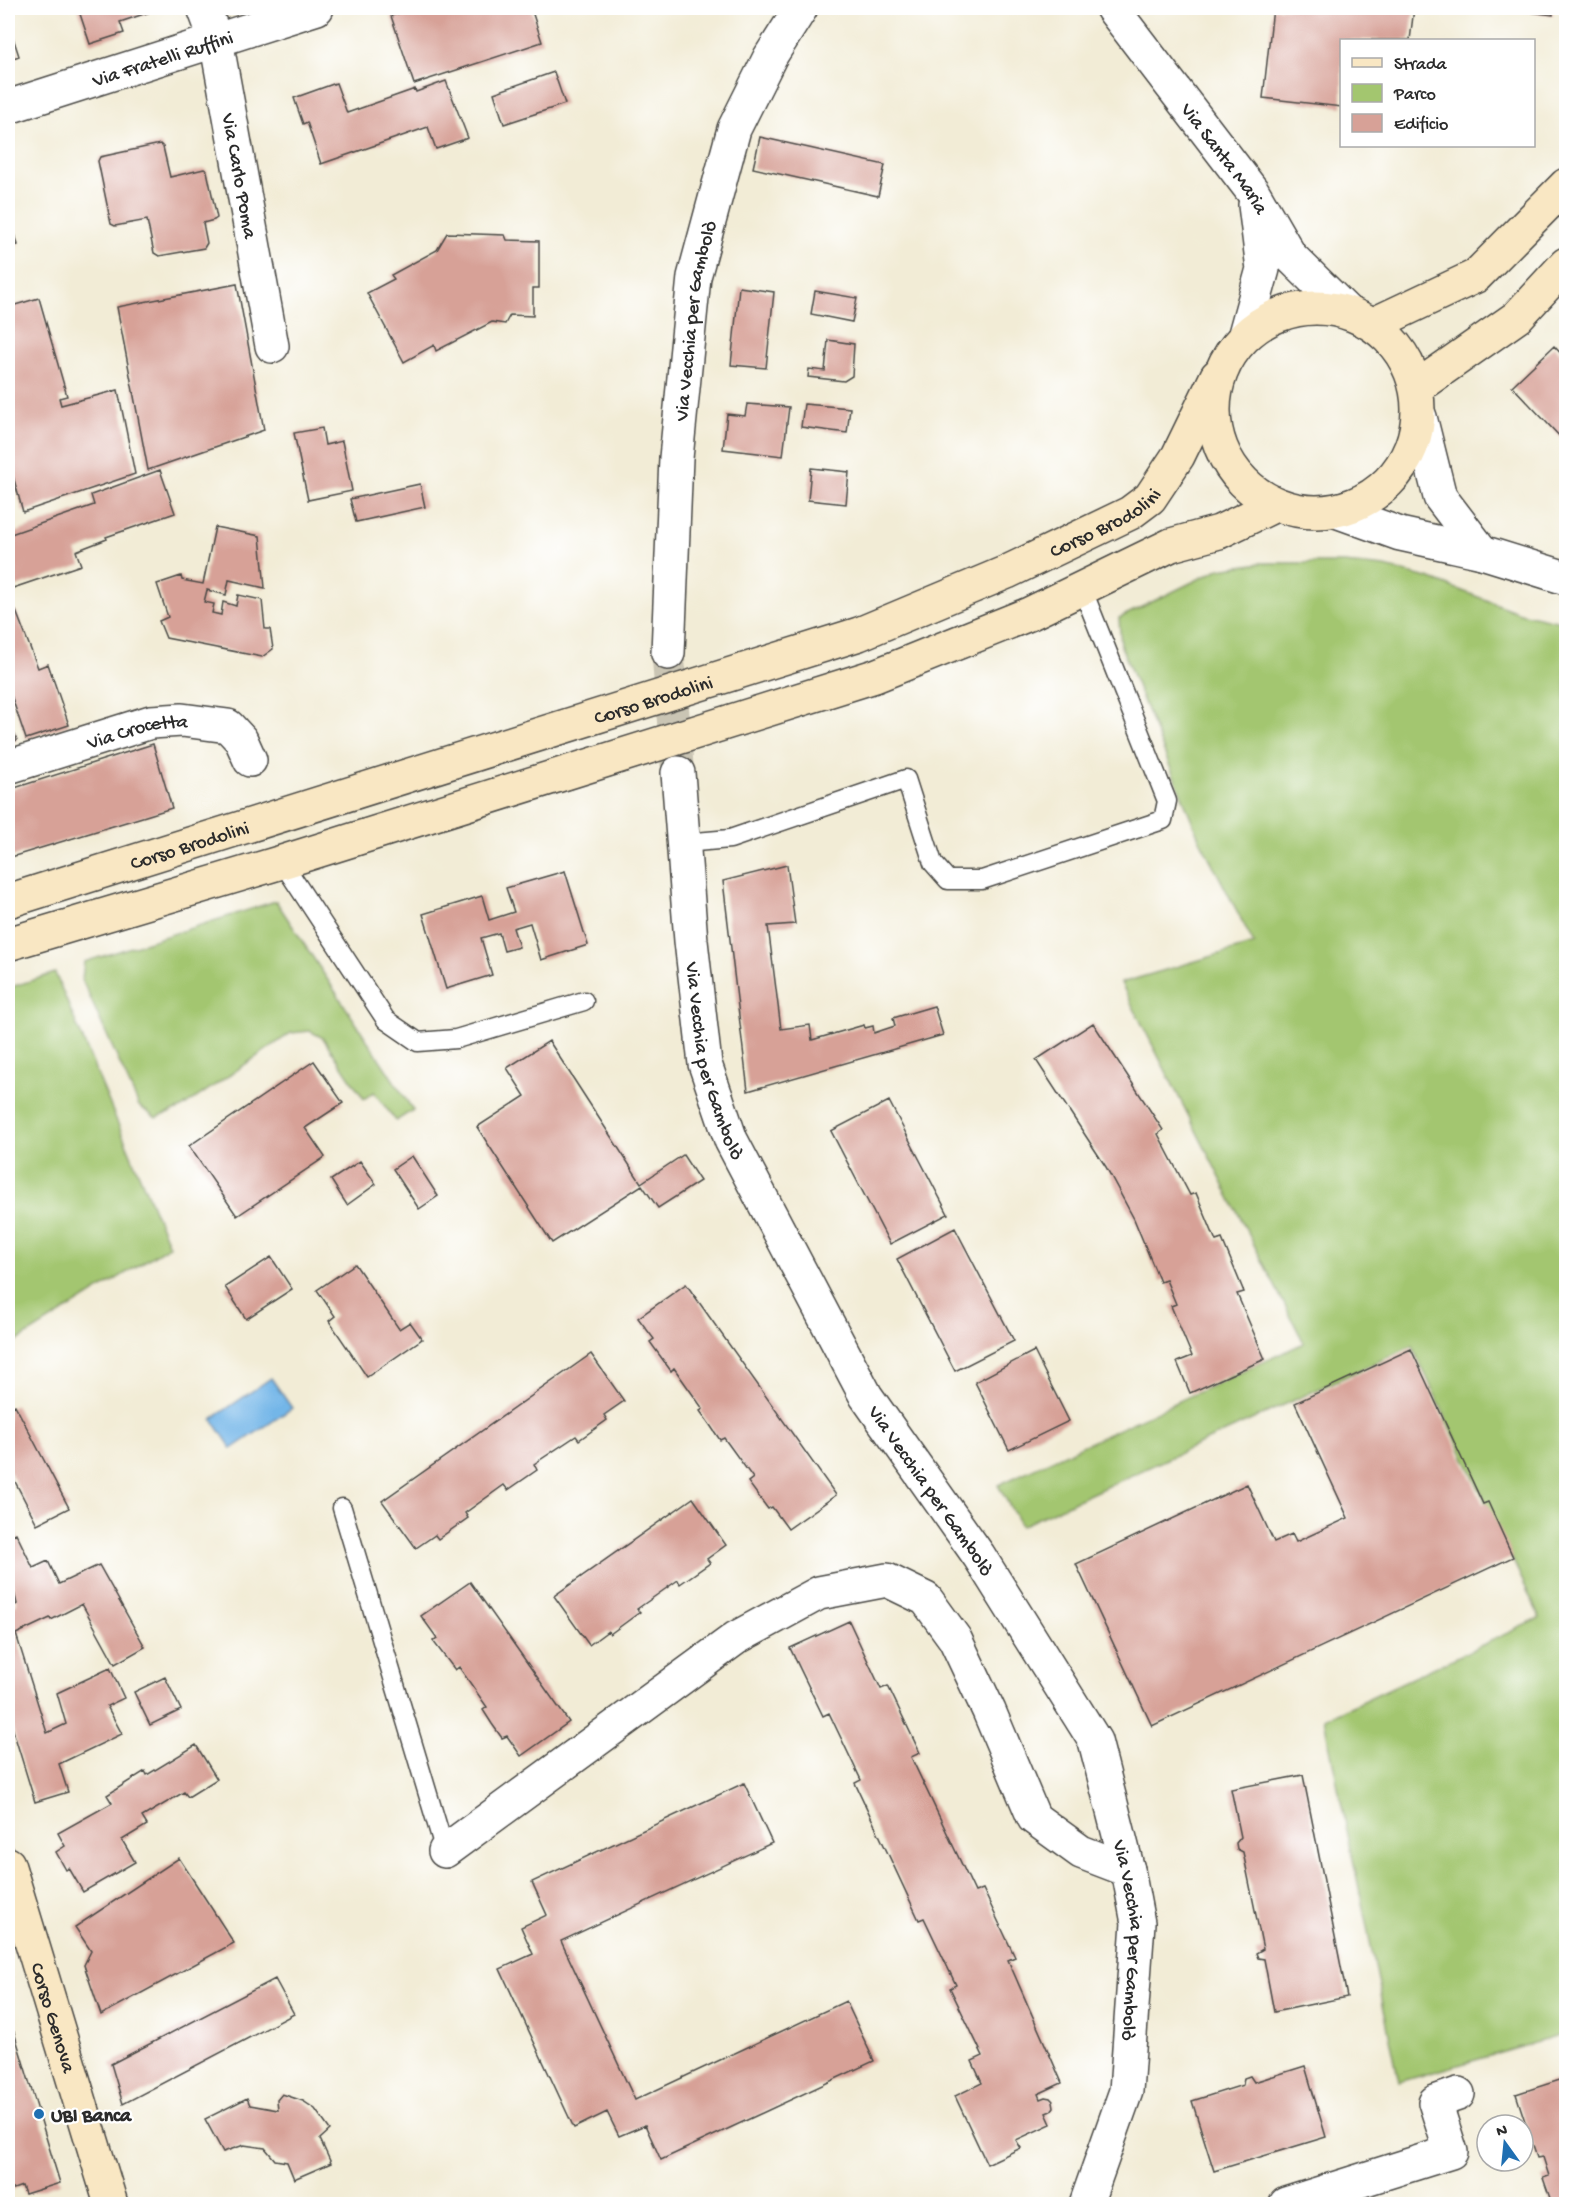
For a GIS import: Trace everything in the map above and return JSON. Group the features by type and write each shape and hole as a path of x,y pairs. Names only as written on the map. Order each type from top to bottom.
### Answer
{"main road":[{"name":"Corso Brodolini","path":"8,901 859,634 1007,572 1130,513 1150,498 1178,456 1217,376 1245,334 1292,309 1360,317 1476,276 1566,185"},
{"path":"1419,402 1517,317 1566,264"},
{"path":"8,944 282,862 875,676 1029,614 1171,545 1219,532 1273,506 1339,512 1370,500 1395,478 1412,450 1419,402 1402,352 1360,317"},
{"name":"Corso Brodolini","path":"1217,376 1212,427 1233,474 1273,506"},
{"name":"Corso Genova","path":"8,1864 111,2205"}],"street":[{"name":"Via Carlo Poma","path":"204,8 216,40 272,346"},
{"name":"Via Fratelli Ruffini","path":"8,107 317,8"},
{"name":"Via Vecchia per Gambolò","path":"668,653 676,458 694,277 734,129 770,57 801,8"},
{"name":"Via Santa Maria","path":"1112,8 1253,192 1263,269 1245,334"},
{"path":"1253,192 1290,256 1360,317"},
{"path":"1419,402 1440,497 1482,552"},
{"path":"1339,512 1400,534 1482,552 1566,578"},
{"name":"Via Crocetta","path":"8,766 151,722 182,720 228,726 241,740 250,760"},
{"name":"Via Vecchia per Gambolò","path":"678,773 691,941 705,1065 731,1140 866,1396 979,1556 1095,1741 1128,1870 1138,1923 1126,2091 1086,2205"},
{"path":"445,1851 736,1638 819,1593 887,1580 926,1599 955,1639 1034,1818 1081,1852 1128,1870"},
{"path":"1286,2205 1451,2152 1435,2102 1458,2094"}],"lane":[{"path":"684,843 730,839 906,779 933,863 948,880 982,880 1163,820 1167,801 1082,588"},
{"path":"282,862 386,1020 418,1042 456,1039 584,1000"},
{"path":"342,1508 445,1851"}],"green space":[{"path":"1261,563 1344,563 1385,567 1431,579 1520,613 1566,623 1566,2034 1399,2082 1324,1719 1540,1618 1412,1346 1021,1526 998,1485 1304,1343 1121,983 1254,944 1199,838 1121,646 1119,618 1219,569"},
{"path":"276,901 413,1110 396,1121 374,1092 364,1099 323,1038 310,1031 291,1033 180,1109 156,1118 139,1106 82,980 84,962"},
{"path":"55,973 169,1246 8,1347 8,988"}],"water":[{"path":"271,1378 292,1408 232,1449 212,1419"}],"building":[{"path":"78,8 152,8 153,11 120,22 124,33 90,44"},
{"path":"414,8 531,8 542,42 414,84 391,16"},
{"path":"1273,8 1414,8 1410,39 1340,39 1340,107 1263,98"},
{"path":"1497,8 1553,8 1553,15"},
{"path":"8,22 19,56 8,60"},
{"path":"554,72 565,104 504,124 494,93"},
{"path":"446,81 468,138 436,149 428,127 321,164 307,122 303,124 294,98 336,83 347,113 415,89 416,92"},
{"path":"760,137 885,165 878,196 753,168"},
{"path":"160,144 163,147 170,177 204,169 207,171 217,218 203,223 207,243 204,248 159,256 154,253 147,220 115,226 111,224 98,161 100,157"},
{"path":"14,230 18,245 8,248 8,232"},
{"path":"447,233 505,235 507,240 539,241 539,288 533,288 533,316 510,315 505,324 492,322 436,351 434,345 404,362 367,293 394,279 391,275 437,250"},
{"path":"237,284 264,430 148,470 117,307"},
{"path":"739,287 774,292 766,368 731,365"},
{"path":"815,291 857,298 852,322 811,314"},
{"path":"39,298 67,396 59,398 61,405 118,390 135,474 23,512 8,458 8,307"},
{"path":"828,340 854,344 852,376 844,381 808,377 809,369 825,371"},
{"path":"1554,346 1566,359 1566,443 1512,386"},
{"path":"747,404 789,407 783,456 723,449 727,414 745,416"},
{"path":"804,404 850,408 847,433 801,427"},
{"path":"322,428 325,445 342,441 352,491 308,500 294,433"},
{"path":"811,468 849,472 846,504 808,500"},
{"path":"160,470 175,513 106,537 107,539 76,551 81,565 13,588 8,573 8,535 94,505 91,495"},
{"path":"420,484 425,507 356,522 350,499"},
{"path":"215,527 260,536 265,588 229,580 226,595 207,590 204,602 214,604 212,613 221,615 223,602 236,606 238,595 262,600 265,629 270,629 273,649 262,657 166,638 159,621 168,617 157,584 181,576 182,580 203,584"},
{"path":"16,611 38,668 48,664 69,725 26,739 8,686 8,614"},
{"path":"8,716 17,740 8,744"},
{"path":"153,744 172,808 8,858 8,790"},
{"path":"787,865 795,924 768,926 781,1029 810,1025 812,1040 864,1025 865,1028 873,1026 874,1033 895,1026 893,1018 934,1006 943,1035 748,1091 723,881"},
{"path":"565,871 588,945 541,960 530,923 513,928 519,947 504,951 499,933 481,938 492,975 446,989 423,914 482,896 489,920 514,912 506,888"},
{"path":"1093,1023 1163,1130 1158,1134 1190,1195 1196,1193 1216,1241 1222,1239 1244,1292 1237,1294 1265,1359 1190,1393 1177,1362 1192,1356 1171,1306 1176,1304 1166,1280 1160,1282 1134,1219 1106,1167 1036,1060"},
{"path":"549,1041 641,1183 683,1155 700,1181 658,1208 642,1185 552,1243 477,1127 525,1096 507,1068"},
{"path":"314,1061 343,1103 305,1128 325,1157 237,1216 189,1146"},
{"path":"889,1101 948,1214 890,1244 831,1131"},
{"path":"412,1156 438,1196 419,1209 393,1169"},
{"path":"360,1161 376,1184 347,1205 331,1180"},
{"path":"955,1228 1014,1341 955,1371 897,1259"},
{"path":"271,1257 292,1289 246,1319 225,1287"},
{"path":"355,1264 399,1329 410,1322 422,1339 367,1377 329,1321 335,1316 317,1290"},
{"path":"686,1284 836,1495 788,1529 772,1507 768,1509 748,1482 753,1478 724,1438 720,1440 700,1411 703,1409 674,1368 671,1371 650,1342 654,1339 638,1318"},
{"path":"1411,1349 1483,1504 1488,1502 1513,1557 1152,1726 1076,1564 1247,1484 1274,1542 1292,1534 1296,1542 1348,1518 1295,1403"},
{"path":"1034,1351 1069,1421 1009,1450 975,1382"},
{"path":"591,1354 624,1401 604,1415 607,1420 579,1440 576,1436 534,1464 537,1470 508,1490 504,1485 465,1513 468,1518 438,1539 435,1535 416,1548 382,1501"},
{"path":"15,1405 69,1508 37,1524 8,1468 8,1409"},
{"path":"693,1498 726,1545 707,1559 710,1563 680,1584 678,1580 637,1609 640,1612 610,1634 608,1631 589,1645 554,1596"},
{"path":"16,1533 33,1568 48,1561 59,1584 99,1565 145,1647 115,1664 82,1604 16,1634 47,1733 66,1724 57,1693 110,1668 124,1698 107,1706 122,1734 59,1764 68,1792 35,1802 8,1714 8,1609 17,1604 8,1567 8,1537"},
{"path":"470,1582 569,1722 521,1756 507,1736 502,1738 483,1710 487,1707 459,1667 455,1670 433,1641 437,1638 421,1616"},
{"path":"849,1621 881,1689 888,1686 920,1753 911,1757 975,1892 983,1889 1015,1957 1008,1960 1062,2083 1038,2094 1040,2099 1045,2097 1053,2101 1054,2107 1046,2113 1051,2124 1016,2140 1021,2148 987,2164 955,2096 982,2083 972,2061 983,2056 950,1988 956,1985 924,1918 919,1920 855,1783 861,1780 829,1713 823,1716 790,1648"},
{"path":"165,1677 181,1710 150,1725 134,1692"},
{"path":"196,1745 217,1779 188,1797 184,1792 142,1817 147,1825 122,1840 135,1862 83,1892 69,1868 66,1870 56,1852 65,1846 58,1833 112,1803 107,1795 145,1771 147,1775"},
{"path":"1303,1775 1347,1997 1274,2012 1264,1959 1258,1958 1256,1953 1263,1949 1243,1852 1237,1849 1236,1843 1241,1837 1231,1789"},
{"path":"744,1783 772,1843 561,1941 635,2100 846,2001 874,2061 661,2160 645,2125 619,2136 607,2112 574,2128 500,1969 533,1954 521,1927 547,1915 532,1882"},
{"path":"179,1858 234,1943 101,2015 84,1965 91,1951 75,1927"},
{"path":"275,1979 294,2014 123,2104 111,2064"},
{"path":"14,2032 60,2183 25,2194 22,2186 8,2191 8,2035"},
{"path":"1305,2066 1326,2137 1214,2171 1192,2101 1243,2085 1244,2078 1250,2076 1254,2082"},
{"path":"1566,2078 1566,2204 1552,2204 1543,2178 1549,2176 1543,2157 1537,2158 1535,2152 1535,2113 1522,2113 1516,2094"},
{"path":"282,2094 303,2101 315,2109 330,2130 320,2139 331,2163 294,2179 287,2162 275,2160 265,2148 244,2145 223,2152 205,2119 247,2098 250,2105 278,2110 277,2100"}],"tunnel":[{"path":"668,653 677,765"}],"place":[{"name":"UBI Banca","path":"39,2114"}]}
